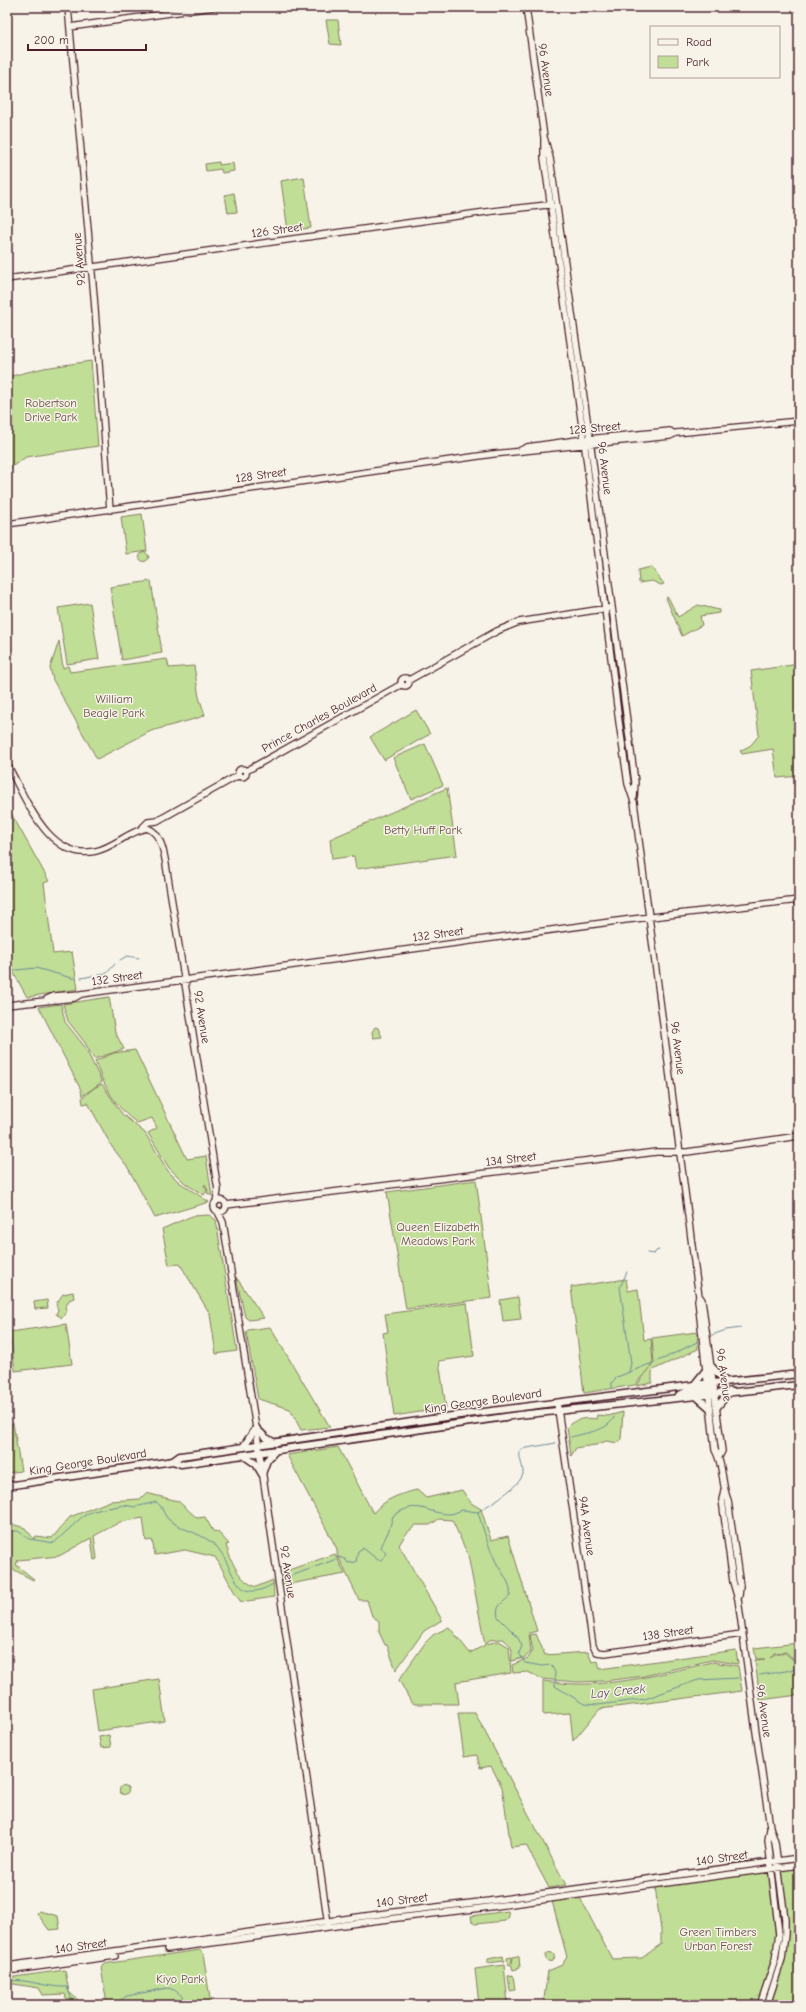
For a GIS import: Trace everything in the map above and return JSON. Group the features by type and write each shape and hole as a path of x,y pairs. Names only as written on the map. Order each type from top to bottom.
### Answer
{"main road":[{"name":"92 Avenue","path":"68,7 91,267 110,510"},
{"path":"70,27 213,7"},
{"name":"96 Avenue","path":"526,7 544,137 544,158 604,547 626,772 634,802 699,1296 702,1300 711,1389 710,1408 715,1450 719,1457 724,1490 728,1500 740,1586 738,1599"},
{"name":"96 Avenue","path":"544,137 550,158 559,215 588,443 594,517 609,607"},
{"path":"551,205 559,215"},
{"name":"126 Street","path":"7,279 493,211 551,205"},
{"name":"128 Street","path":"7,524 110,510 174,498 519,451 527,447 588,443 670,432 674,434 799,421"},
{"path":"594,517 601,528"},
{"path":"597,539 604,547"},
{"name":"Prince Charles Boulevard","path":"152,825 239,775 238,772 241,769 246,771 402,684 403,679 409,680 497,631 519,622 609,607"},
{"path":"7,764 44,831 64,846 81,851 96,851 152,825"},
{"name":"92 Avenue","path":"152,825 166,862 185,980 256,1428 328,1924"},
{"name":"132 Street","path":"7,1005 47,999 68,999 81,994 650,917 799,900"},
{"name":"134 Street","path":"221,1206 656,1152 681,1152 799,1136"},
{"path":"694,1385 709,1368 726,1382"},
{"name":"King George Boulevard","path":"173,1461 181,1464 419,1428 558,1410 695,1395 726,1382 799,1374"},
{"name":"King George Boulevard","path":"7,1486 173,1461 180,1456 558,1402 694,1385 730,1391 799,1385"},
{"path":"676,1397 686,1392 711,1389"},
{"name":"96 Avenue","path":"711,1389 717,1407 722,1451 719,1457"},
{"path":"717,1407 730,1391"},
{"path":"695,1395 710,1408"},
{"name":"94A Avenue","path":"558,1402 593,1646 597,1652"},
{"path":"243,1447 256,1428 265,1437 275,1443"},
{"path":"262,1474 266,1460 276,1450"},
{"path":"243,1455 256,1464 262,1474"},
{"name":"96 Avenue","path":"724,1490 722,1500 727,1541 733,1582 738,1599 770,1827 775,1842 779,1923 778,1947 760,2005"},
{"path":"727,1541 731,1543 736,1580 740,1586"},
{"name":"138 Street","path":"597,1652 605,1653 742,1634"},
{"name":"140 Street","path":"7,1966 155,1947 230,1935 490,1907 775,1865 799,1858"},
{"name":"96 Avenue","path":"767,2005 782,1959 785,1940 784,1915 775,1865"},
{"name":"140 Street","path":"775,1865 799,1865"},
{"name":"140 Street","path":"7,1971 328,1924"},
{"path":"206,1943 208,1940 226,1938 230,1935"}],"green space":[{"path":"326,20 338,20 341,45 330,44"},
{"path":"219,162 219,165 233,163 234,171 222,173 221,169 206,171 205,164"},
{"path":"304,177 311,228 288,231 281,181"},
{"path":"234,193 237,212 228,213 225,195"},
{"name":"Robertson Drive Park","path":"91,361 98,446 26,457 7,470 7,377 44,368"},
{"path":"142,514 147,551 126,554 121,517"},
{"path":"144,552 149,557 144,562 139,557"},
{"path":"651,567 664,584 661,585 652,581 639,583 638,570"},
{"path":"151,581 162,653 122,660 110,587"},
{"path":"668,597 678,617 698,605 719,610 719,613 700,616 702,625 682,636 666,598"},
{"path":"90,603 99,659 67,664 58,608"},
{"name":"William Beagle Park","path":"59,641 63,668 68,666 70,672 167,659 169,668 194,666 199,697 205,715 151,731 97,759 53,680 50,668"},
{"path":"799,664 799,776 777,778 773,749 742,754 740,751 751,745 759,735 751,671"},
{"path":"416,710 430,734 384,760 370,737"},
{"path":"425,744 443,785 411,799 393,758"},
{"name":"Betty Huff Park","path":"447,788 457,855 356,869 354,856 332,859 330,839"},
{"path":"7,806 49,881 44,883 53,954 72,952 78,989 27,997 7,961"},
{"path":"109,997 115,1032 124,1049 94,1059 85,1043 68,1021 63,1004"},
{"path":"61,1004 65,1022 85,1047 102,1082 82,1096 81,1090 39,1007"},
{"path":"375,1027 378,1028 382,1037 373,1038 372,1032"},
{"path":"135,1050 187,1159 206,1156 212,1196 207,1193 208,1191 205,1184 204,1186 207,1190 204,1195 186,1184 169,1168 148,1133 157,1128 152,1118 137,1123 129,1117 106,1087 95,1061 114,1053"},
{"path":"102,1084 122,1114 145,1133 168,1171 179,1182 209,1202 155,1218 127,1166 112,1147 88,1103 83,1104 82,1098 94,1088"},
{"name":"Queen Elizabeth Meadows Park","path":"476,1180 492,1298 406,1309 387,1192"},
{"path":"209,1215 216,1220 237,1351 216,1354 210,1314 180,1264 169,1265 162,1229 192,1216"},
{"path":"236,1277 264,1318 249,1320 245,1317"},
{"path":"626,1279 628,1291 638,1289 644,1340 651,1339 653,1363 635,1385 584,1393 571,1287"},
{"path":"73,1292 74,1298 69,1300 65,1308 67,1311 62,1318 56,1314 58,1310 56,1304 63,1294"},
{"path":"518,1297 521,1319 503,1321 500,1300"},
{"path":"47,1300 48,1308 35,1309 34,1302"},
{"path":"467,1303 474,1356 439,1361 446,1408 394,1416 383,1333 388,1332 385,1314"},
{"path":"66,1324 72,1364 15,1371 10,1332"},
{"path":"270,1327 330,1427 301,1430 290,1409 258,1399 246,1332 248,1330"},
{"path":"697,1332 698,1349 655,1369 652,1372 652,1383 636,1386 654,1363 652,1338"},
{"path":"623,1412 621,1439 618,1443 606,1441 596,1445 576,1448 571,1456 567,1427 570,1424 580,1419 596,1419 597,1415 608,1416"},
{"path":"13,1423 21,1471 7,1473 7,1429"},
{"path":"338,1447 373,1513 382,1504 398,1495 417,1490 426,1498 462,1490 471,1503 481,1509 491,1540 508,1536 537,1631 529,1633 531,1652 524,1658 511,1661 511,1648 503,1639 489,1640 486,1644 499,1641 509,1647 511,1673 456,1682 459,1704 415,1704 411,1702 399,1680 425,1643 433,1635 449,1627 470,1653 485,1645 468,1555 452,1520 439,1519 430,1525 416,1525 406,1534 399,1545 442,1620 424,1631 396,1670 387,1645 385,1645 379,1632 379,1621 372,1616 367,1600 359,1600 337,1554 337,1549 287,1455"},
{"path":"146,1493 178,1501 197,1518 205,1517 213,1531 218,1532 229,1544 226,1545 228,1551 236,1570 240,1575 256,1587 273,1580 274,1597 241,1602 215,1557 185,1550 155,1555 152,1540 146,1541 143,1518 120,1522 94,1536 97,1559 94,1560 91,1538 59,1556 18,1560 16,1565 34,1579 33,1580 7,1566 8,1523 25,1528 34,1539 36,1536 52,1538 70,1517 110,1501 140,1499"},
{"path":"335,1554 345,1574 284,1585 283,1572"},
{"path":"536,1634 545,1655 588,1652 592,1662 598,1661 600,1669 736,1650 738,1664 712,1660 644,1676 605,1681 577,1682 542,1679 528,1672 513,1673 512,1665 528,1658 533,1651 530,1635"},
{"path":"799,1643 799,1664 786,1652 774,1653 770,1658 775,1654 785,1653 799,1665 799,1695 760,1700 755,1660 765,1659 756,1659 754,1648"},
{"path":"713,1662 738,1666 742,1691 600,1709 573,1741 570,1713 543,1715 543,1681 573,1684 594,1684 645,1677"},
{"path":"159,1679 165,1721 98,1731 92,1689"},
{"path":"458,1713 475,1713 566,1885 549,1888 526,1845 511,1847 502,1787 491,1766 480,1768 477,1755 464,1757"},
{"path":"109,1735 111,1747 101,1748 99,1737"},
{"path":"124,1785 129,1790 124,1795 119,1790"},
{"name":"Green Timbers Urban Forest","path":"799,1867 799,2005 769,2005 785,1956 787,1939 781,1873 785,1869"},
{"name":"Green Timbers Urban Forest","path":"766,1872 769,1874 776,1939 772,1960 757,2005 543,2005 548,1971 562,1965 567,1957 552,1901 580,1898 612,1959 642,1958 661,1944 661,1930 655,1887"},
{"path":"39,1911 58,1916 60,1929 49,1930 37,1913"},
{"path":"508,1911 509,1917 505,1921 475,1924 472,1922 471,1916"},
{"name":"Kiyo Park","path":"200,1950 203,1953 211,2005 163,2005 153,2001 144,2005 107,2005 101,1967 103,1964"},
{"path":"548,1953 552,1953 554,1957 552,1961 548,1961 546,1959 546,1955"},
{"path":"503,1956 504,1961 488,1963 488,1959"},
{"path":"512,1957 512,1963 513,1957 519,1957 520,1968 513,1970 511,1964 508,1965 507,1958"},
{"path":"504,1965 508,2005 479,2005 475,1969"},
{"path":"65,1970 69,1992 80,2002 95,2000 95,2005 68,2005 65,1994 43,1995 39,1988 7,1983 7,1978"},
{"path":"513,1975 515,1990 510,1991 508,1976"}],"waterway":[{"path":"120,960 127,956 139,958"},
{"path":"99,975 107,973 115,964"},
{"path":"7,975 17,970 36,968 75,979"},
{"path":"81,978 92,976"},
{"path":"647,1253 654,1254 659,1250"},
{"path":"627,1272 620,1287 631,1363 629,1372"},
{"path":"712,1335 726,1330 741,1328"},
{"path":"612,1388 612,1382 617,1377 665,1358 697,1342"},
{"path":"571,1437 602,1428 611,1422 614,1417"},
{"path":"283,1579 334,1560 338,1557 345,1559 348,1563 356,1562 358,1551 363,1548 378,1560 381,1560 386,1554 381,1547 389,1530 393,1516 409,1508 416,1507 450,1514 462,1510 478,1512 510,1490 521,1479 523,1474 520,1458 521,1449 556,1443"},
{"path":"7,1531 18,1531 29,1539 54,1543 82,1517 93,1511 124,1505 135,1507 156,1502 168,1519 205,1538 216,1546 242,1588 250,1591 260,1590 273,1584"},
{"name":"Lay Creek","path":"478,1512 491,1550 496,1562 506,1578 510,1591 510,1596 499,1607 497,1613 498,1617 517,1636 522,1646 519,1653 525,1663 542,1666 550,1665 552,1667 555,1674 555,1686 584,1704 598,1705 645,1699 698,1680 738,1678"},
{"name":"Lay Creek","path":"760,1675 799,1669"},
{"path":"7,1981 15,1980 67,1987 74,2005"},
{"path":"108,2004 119,2001 127,1996 167,1988 179,1994 186,2005"}]}
